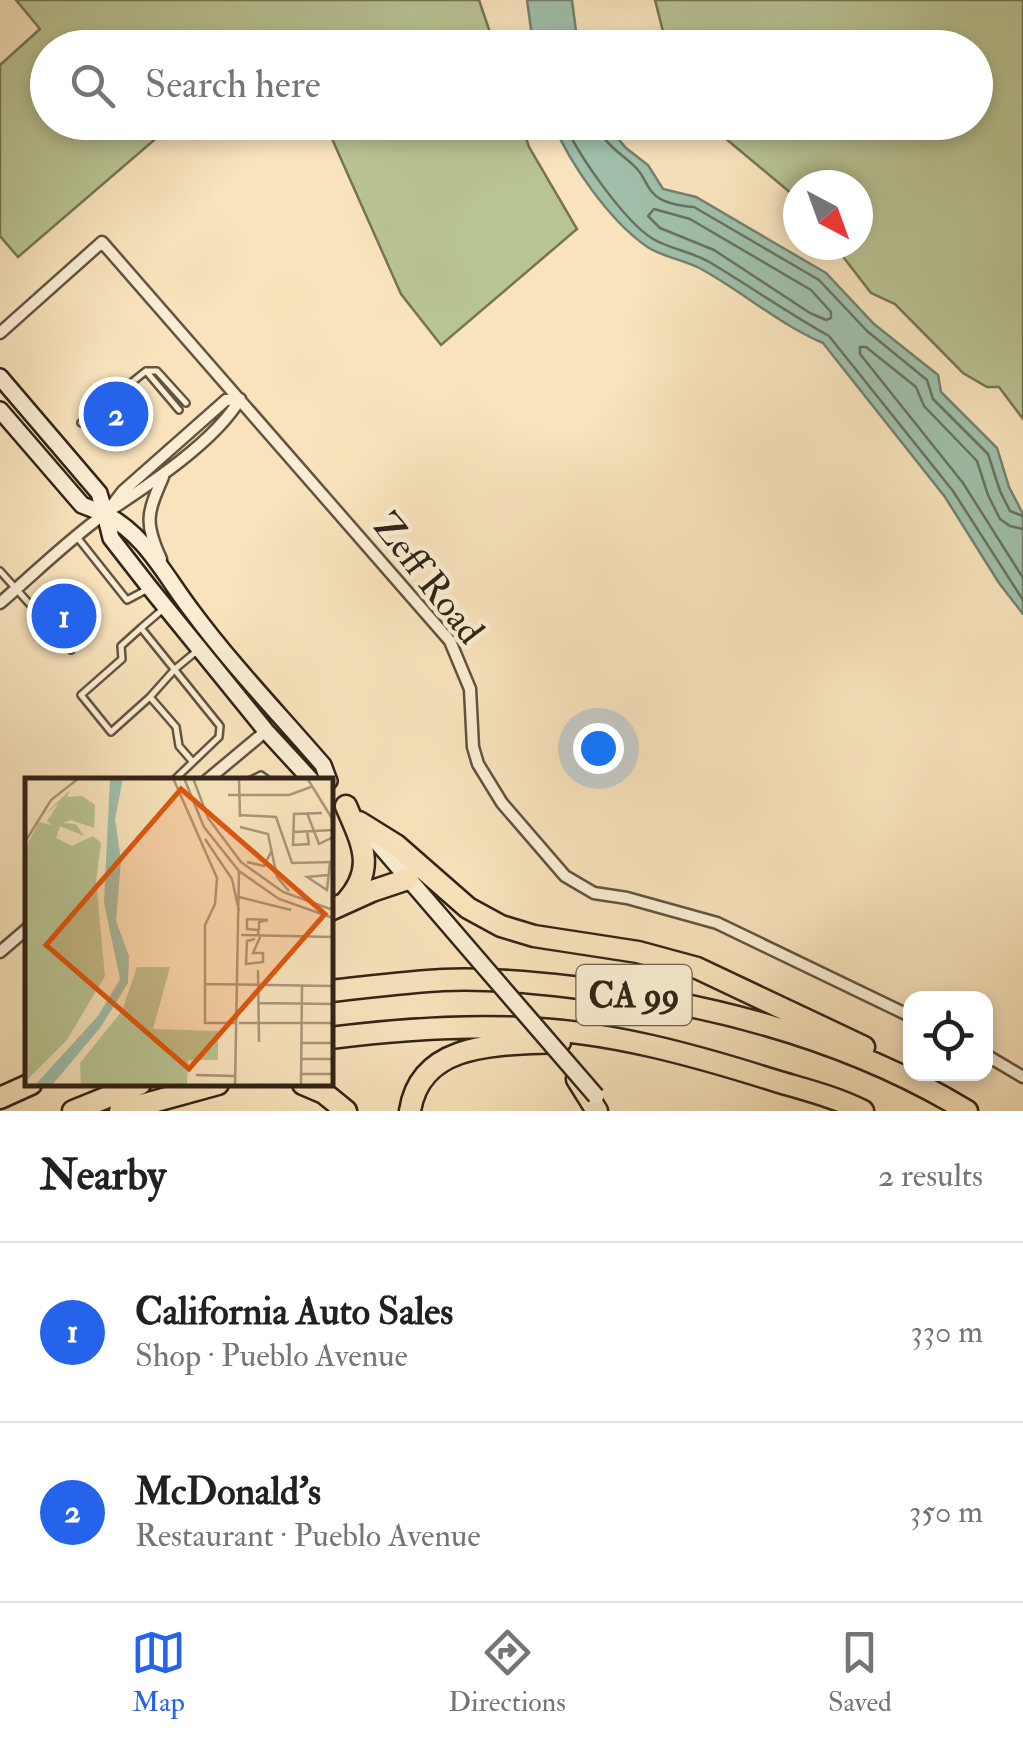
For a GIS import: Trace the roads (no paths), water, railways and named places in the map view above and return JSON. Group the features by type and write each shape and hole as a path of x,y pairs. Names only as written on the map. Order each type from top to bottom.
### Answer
{"highway":[{"path":"337,906 360,882 365,857 353,814"},
{"path":"353,814 396,845 468,908 501,926 534,936 638,952 697,968 888,1058 924,1085"},
{"path":"337,906 408,879"},
{"name":"CA 99","path":"332,991 446,980 557,985 649,997 752,1019 838,1049 924,1085 967,1111"},
{"name":"CA 99","path":"332,1038 424,1029 525,1028 612,1039 814,1090 863,1111"},
{"path":"410,1111 414,1092 426,1074 435,1064 459,1052 494,1045 612,1039"},
{"path":"569,1065 594,1102"},
{"path":"0,1088 25,1072"},
{"path":"0,1098 26,1086"},
{"path":"73,1111 135,1086"},
{"path":"120,1111 211,1086"},
{"path":"308,1086 324,1093 346,1111"}],"main road":[{"path":"0,377 98,493 111,538 266,731 309,778"},
{"path":"0,410 82,505 126,524 168,574 190,610 324,764 328,778"},
{"path":"332,788 569,1065"},
{"path":"594,1102 608,1111"}],"street":[{"name":"Zeff Road","path":"0,333 102,242 450,641 470,689 473,747 478,764 502,803 565,876 594,894 627,898 717,923 903,1013"},
{"path":"0,602 105,514 166,471 230,416 240,399"},
{"path":"105,514 124,490 226,400 240,399"},
{"path":"166,471 149,509 147,530 168,574"},
{"path":"210,778 266,731"},
{"path":"0,952 25,931"},
{"path":"993,1059 1023,1077"}],"lane":[{"path":"81,423 146,372 158,371 186,403"},
{"path":"146,372 179,410"},
{"path":"77,537 127,600 150,588"},
{"path":"0,570 71,650"},
{"path":"165,608 121,646 122,659 81,695 111,732 199,649"},
{"path":"142,628 220,726 219,738 176,778"},
{"path":"150,697 176,727 179,746 192,761"}],"water":[{"path":"527,0 572,0 576,30 531,30"},
{"path":"562,140 619,140 648,165 663,189 696,197 783,248 783,260 804,260 826,273 874,324 938,375 941,392 997,448 1009,487 1023,514 1023,614 945,497 823,343 703,270 652,250 618,222 592,190"}],"place":[{"name":"McDonald's","path":"116,414"},
{"name":"California Auto Sales","path":"64,616"}]}
